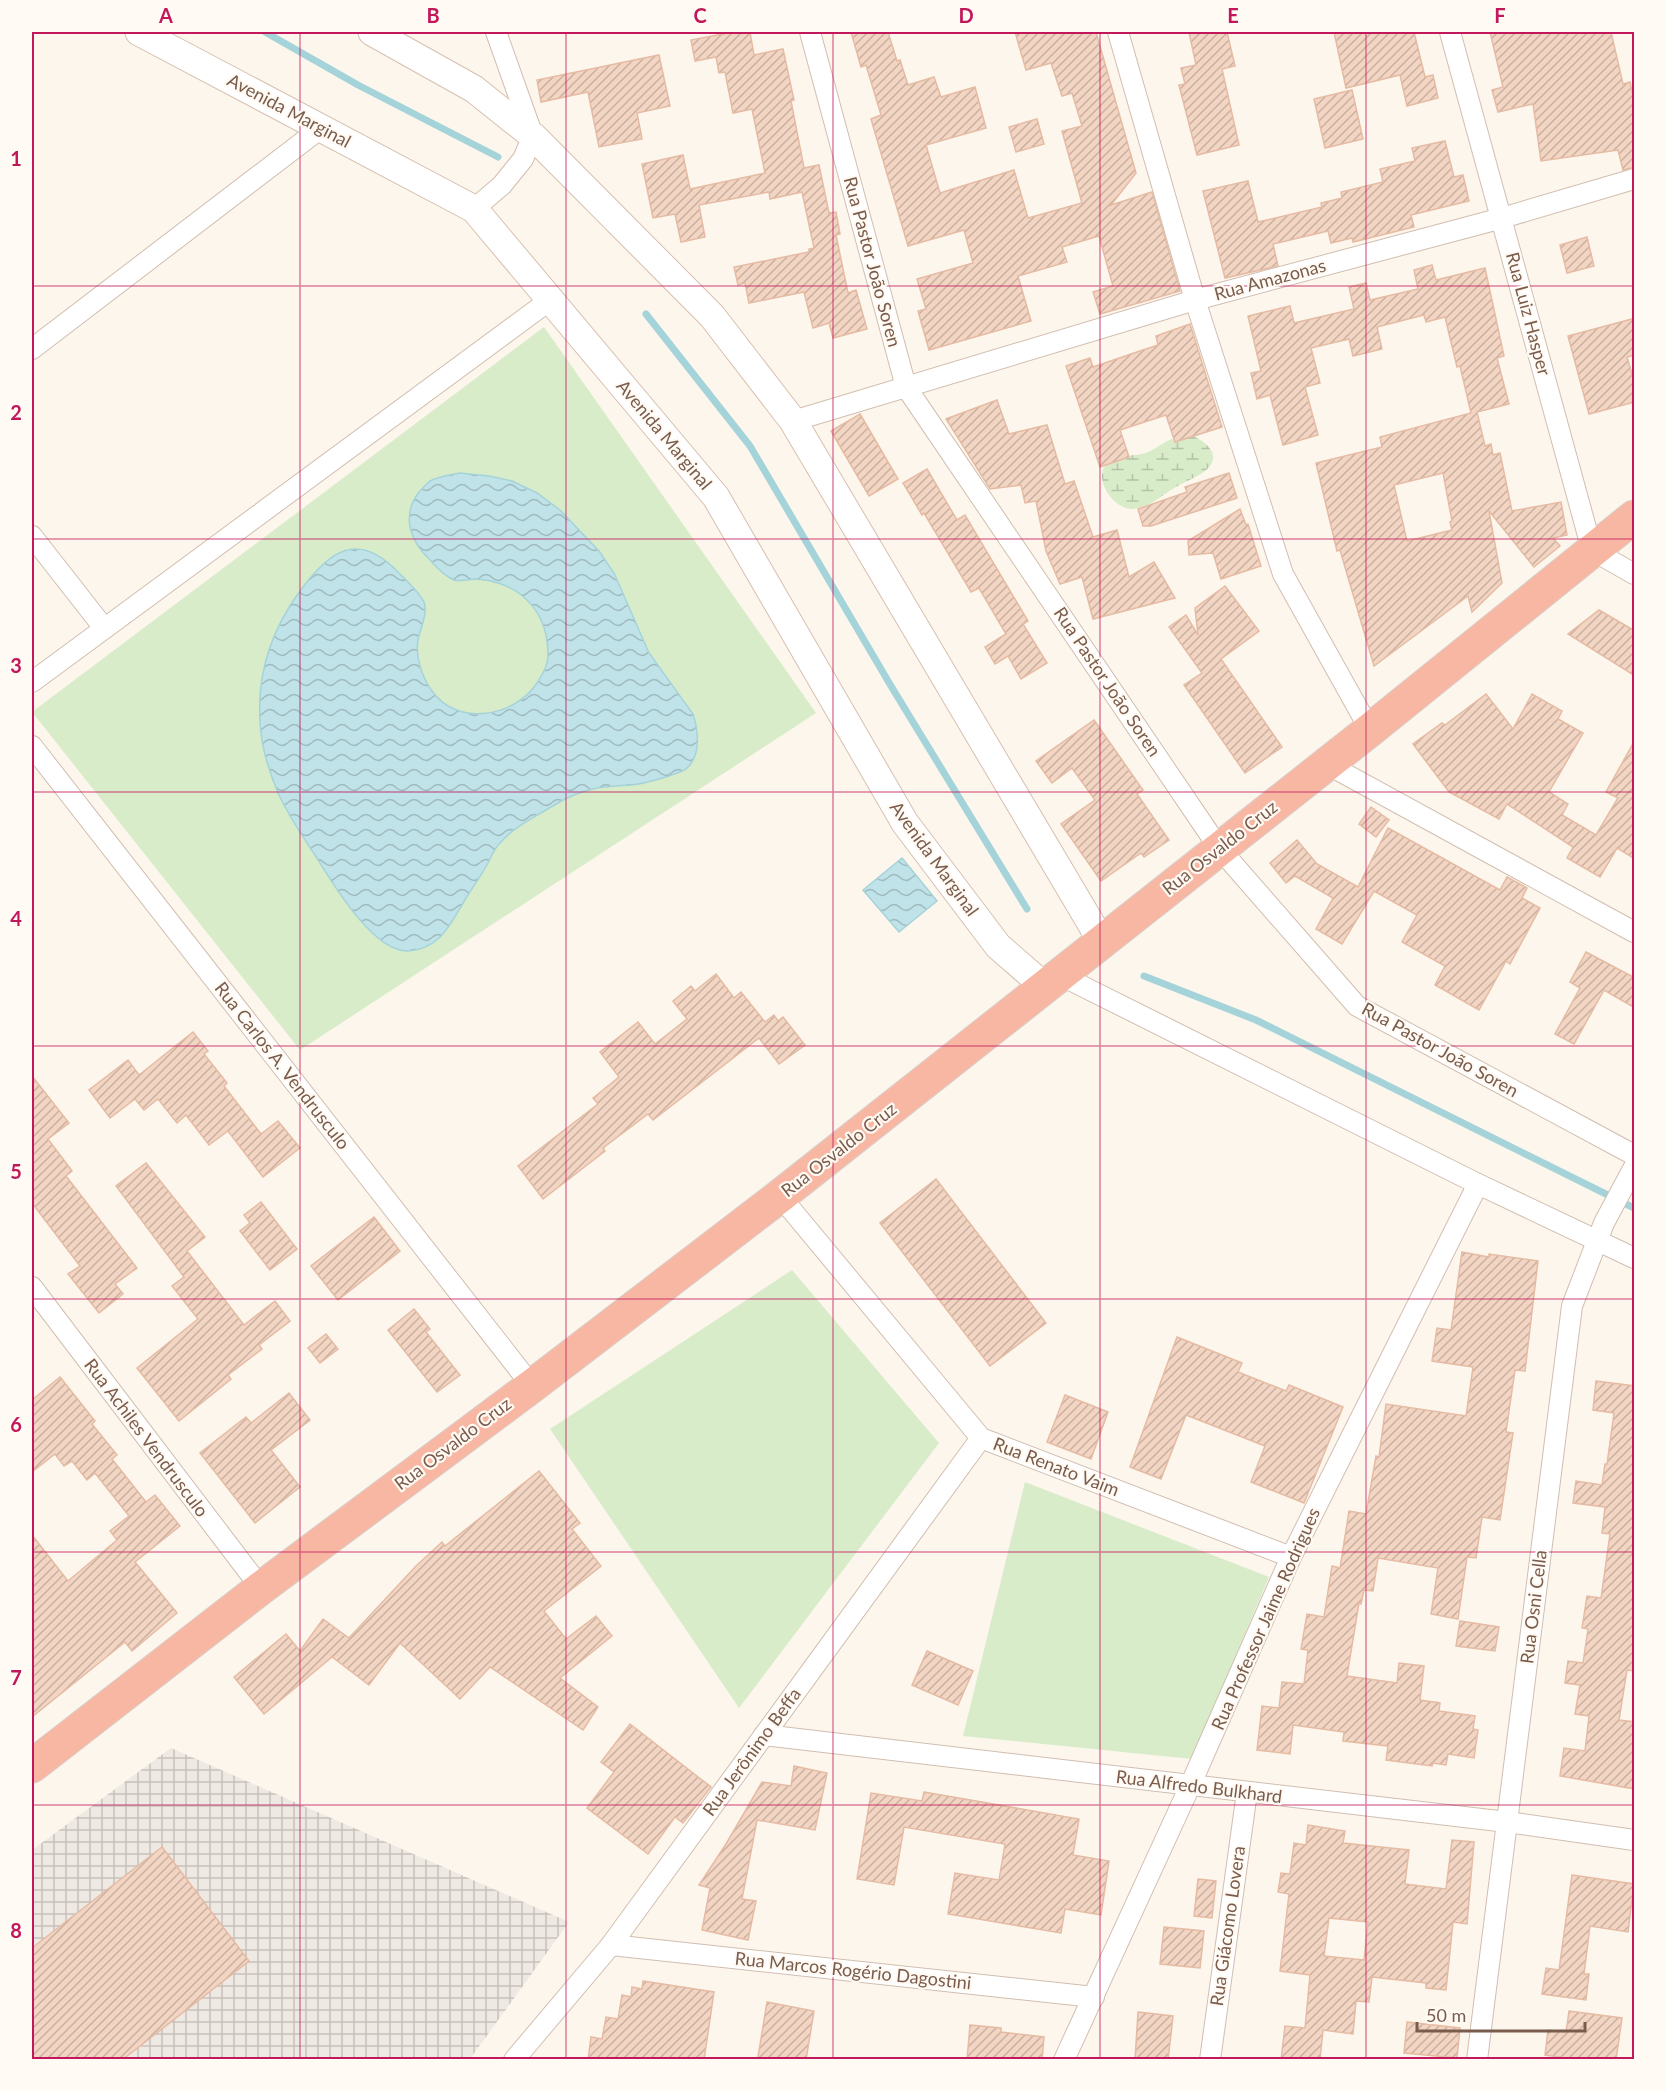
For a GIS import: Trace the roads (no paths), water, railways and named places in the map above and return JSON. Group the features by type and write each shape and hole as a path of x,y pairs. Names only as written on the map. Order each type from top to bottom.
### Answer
{"highway":[{"name":"Rua Osvaldo Cruz","path":"32,1766 261,1588 532,1386 780,1196 1370,730 1635,517"}],"street":[{"name":"Avenida Marginal","path":"139,32 474,209 716,497 905,824 998,946 1052,981"},
{"path":"372,32 474,89 533,136 712,316 793,421 1102,942"},
{"path":"474,209 502,185 523,159 533,136 496,32"},
{"name":"Rua Pastor João Soren","path":"810,32 906,387 1219,848 1357,1006 1635,1155"},
{"path":"1118,32 1195,300 1283,574 1370,730"},
{"name":"Rua Luiz Hasper","path":"1450,32 1592,550"},
{"path":"32,349 321,128"},
{"name":"Rua Amazonas","path":"793,421 1195,300 1502,218 1635,178"},
{"path":"32,682 550,300"},
{"path":"32,536 104,628"},
{"path":"1592,550 1635,574"},
{"name":"Rua Carlos A. Vendrusculo","path":"32,746 532,1386"},
{"path":"1327,764 1635,932"},
{"path":"1052,981 1478,1184 1600,1232 1635,1258"},
{"name":"Rua Osni Cella","path":"1477,2060 1572,1306 1600,1232 1630,1174"},
{"name":"Rua Professor Jaime Rodrigues","path":"1064,2060 1190,1786 1291,1557 1478,1184"},
{"name":"Rua Renato Vaim","path":"780,1196 981,1438 1291,1557"},
{"name":"Rua Achiles Vendrusculo","path":"32,1287 261,1588"},
{"name":"Rua Jerônimo Beffa","path":"514,2060 611,1945 981,1438"},
{"name":"Rua Alfredo Bulkhard","path":"764,1735 1635,1839"},
{"name":"Rua Giácomo Lovera","path":"1210,2060 1247,1792"},
{"name":"Rua Marcos Rogério Dagostini","path":"611,1945 1094,1997"}],"water":[{"path":"460,473 512,481 537,493 560,510 599,551 614,573 649,653 693,714 697,748 693,761 682,771 645,783 603,787 582,792 561,801 518,827 496,848 451,923 438,939 421,949 409,951 395,949 368,929 332,882 287,811 272,777 264,750 260,721 261,686 274,636 300,591 322,565 334,556 345,550 358,549 370,552 384,560 413,587 424,602 424,616 417,646 418,660 428,685 443,702 456,710 486,713 515,704 527,695 537,683 548,659 548,646 538,613 527,600 511,588 488,580 457,581 447,576 423,553 410,528 410,510 413,501 428,482"},
{"path":"902,858 937,901 899,932 863,890"}],"waterway":[{"path":"265,32 358,85 498,157"},
{"path":"646,314 750,446 891,686 1027,909"},
{"path":"1144,976 1256,1020 1634,1208"}]}
